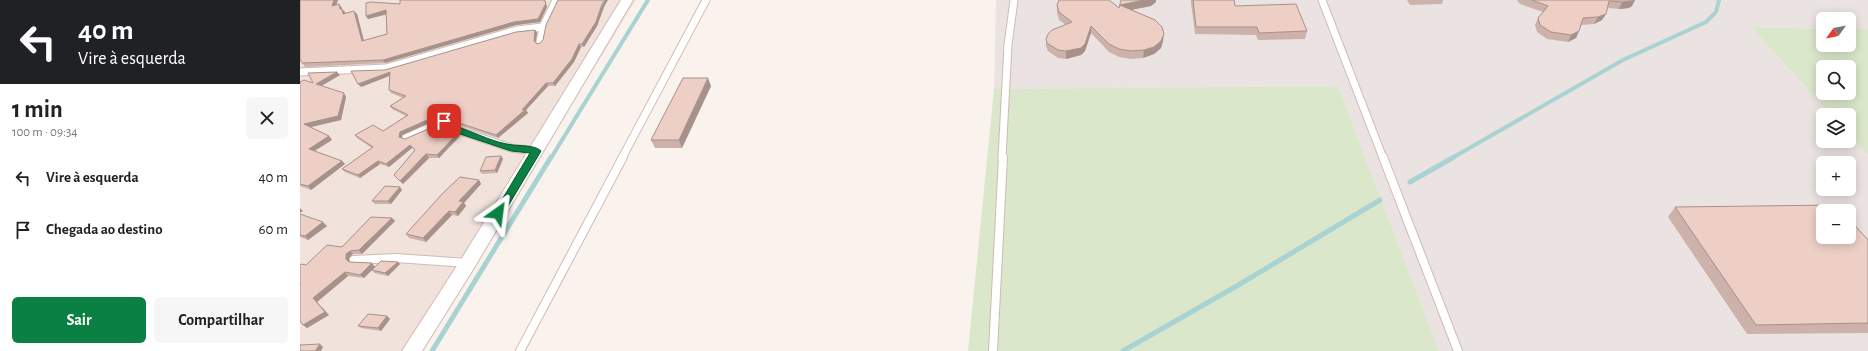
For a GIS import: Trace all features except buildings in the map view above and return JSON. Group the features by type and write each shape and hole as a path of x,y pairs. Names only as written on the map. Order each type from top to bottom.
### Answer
{"street":[{"path":"412,351 468,264 627,0"}],"lane":[{"path":"540,42 543,27 556,0"},
{"path":"520,351 706,0"},
{"path":"993,351 1008,44 1014,0"},
{"path":"1322,0 1458,351"},
{"path":"300,72 386,68 517,30 543,27"},
{"path":"406,138 444,121 456,125 457,130 497,144 511,148 536,151"},
{"path":"354,260 396,258 468,264"}],"shaded area":[{"path":"300,0 636,0 420,351 300,351"},
{"path":"996,0 1868,0 1868,29 1856,29 1856,12 1816,12 1816,29 1751,27 1825,108 1816,108 1816,148 1856,148 1856,142 1868,155 1868,351 1439,351 1338,86 994,89"}],"green space":[{"path":"1751,27 1816,29 1816,52 1856,52 1856,29 1868,29 1868,155 1856,142 1856,108 1825,108 1817,100 1856,100 1856,60 1816,60 1816,98"},
{"path":"1338,86 1439,351 968,351 994,89"}],"waterway":[{"path":"551,158 648,0"},
{"path":"1452,158 1623,60 1706,22 1716,12 1719,0"},
{"path":"432,351 551,157"},
{"path":"1410,182 1454,157"},
{"path":"1123,351 1235,287 1380,200"}],"route":[{"path":"444,121 456,125 457,130 497,144 511,148 536,151 498,213"}]}
